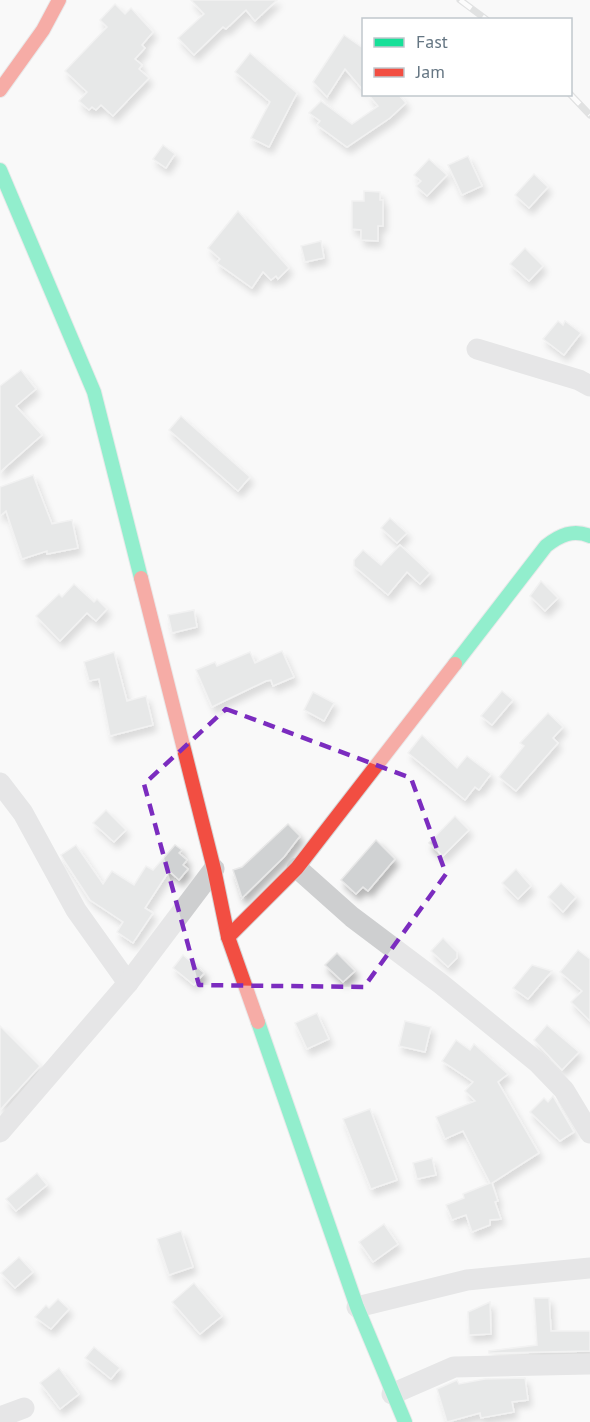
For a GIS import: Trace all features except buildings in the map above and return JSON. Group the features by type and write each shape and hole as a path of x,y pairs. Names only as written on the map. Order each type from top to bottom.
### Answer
{"street":[{"path":"0,90 43,30 59,0"},
{"path":"0,170 94,393 214,869 228,937 357,1308 405,1422"},
{"path":"477,349 579,380 590,386"},
{"path":"228,937 297,868 546,546 563,533 582,532 590,536"},
{"path":"0,783 23,813 76,910 128,983"},
{"path":"297,868 352,917 441,984 537,1062 564,1089 590,1132"},
{"path":"0,1132 128,983 214,869"},
{"path":"357,1308 467,1280 590,1268"},
{"path":"392,1394 454,1367 590,1364"},
{"path":"0,1417 24,1408"}],"highlighted area":[{"path":"226,709 411,778 446,874 364,987 199,985 144,784"}],"railway":[{"path":"460,0 484,18"},
{"path":"572,96 590,115"}],"traffic: fast":[{"path":"0,170 94,392 141,578"},
{"path":"455,664 546,546 567,534 578,533 590,536"},
{"path":"258,1022 357,1307 405,1422"}],"traffic: jam":[{"path":"0,90 43,30 59,0"},
{"path":"141,578 214,869 228,937 258,1022"},
{"path":"228,937 297,868 455,664"}]}
